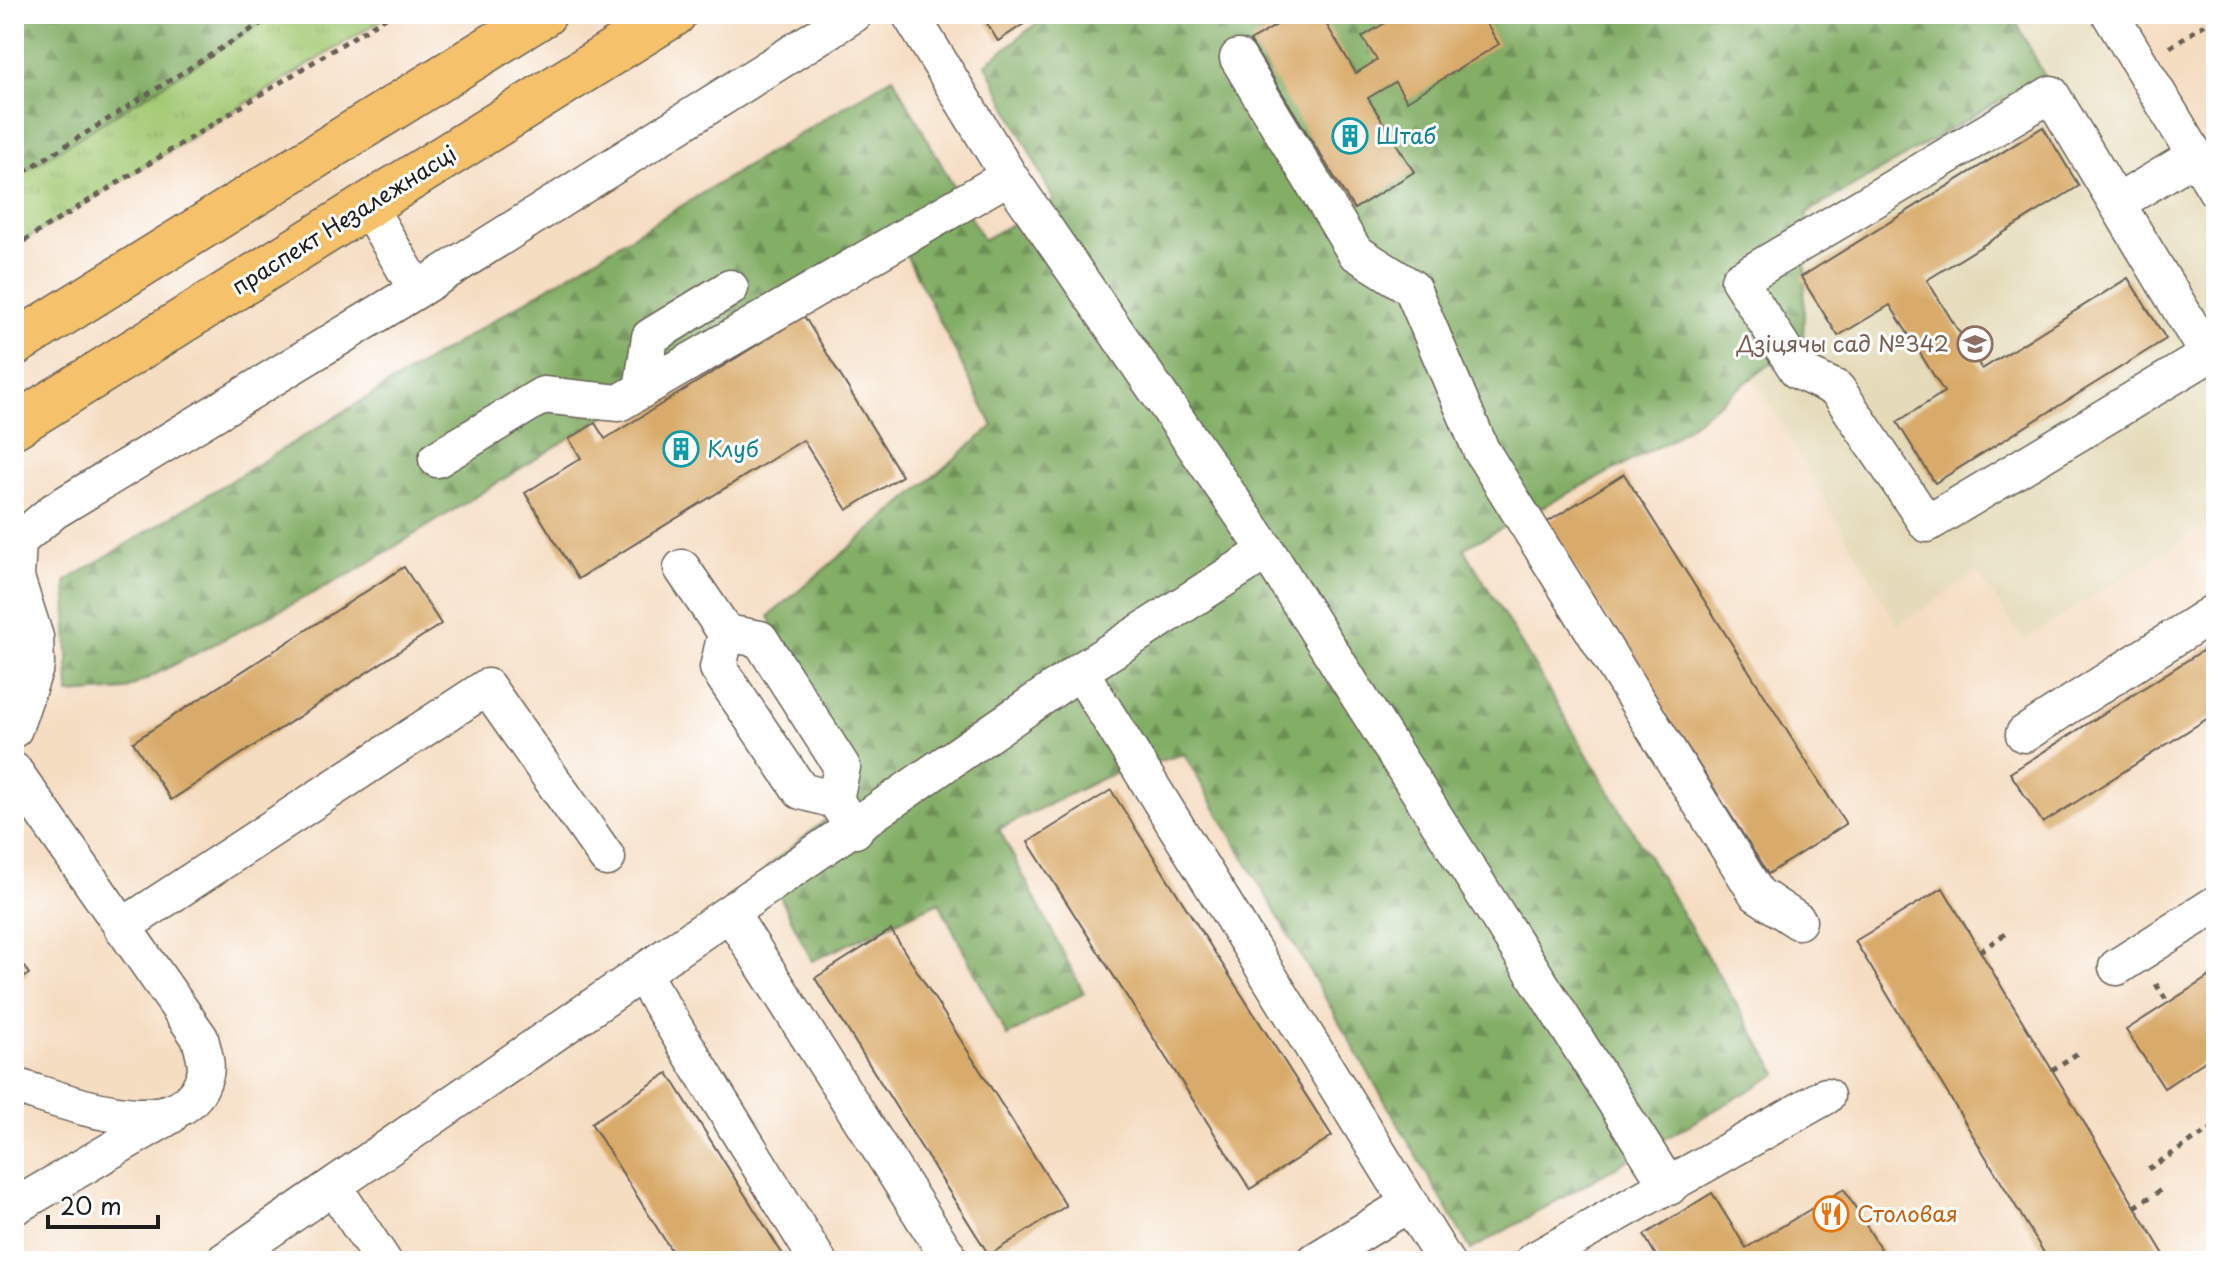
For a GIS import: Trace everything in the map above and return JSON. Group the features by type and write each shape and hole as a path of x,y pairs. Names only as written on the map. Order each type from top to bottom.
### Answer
{"highway":[{"path":"14,344 544,14"},
{"name":"праспект Незалежнасці","path":"14,426 674,14"}],"lane":[{"path":"14,729 36,665 35,637 16,578 18,541 54,511 417,290 854,14"},
{"path":"910,14 1009,176 1267,551 1669,1187"},
{"path":"2110,14 2216,190"},
{"path":"1238,58 1355,252 1412,288 1481,450 1757,894 1798,921"},
{"path":"2051,94 2117,203 2208,355 1927,524 1837,389 1798,371 1739,280 2051,94"},
{"path":"2117,203 2195,156"},
{"path":"437,459 543,395 619,403 1009,176"},
{"path":"367,205 417,290"},
{"path":"642,390 650,337 730,288"},
{"path":"224,1261 855,830 1080,671 1267,551"},
{"path":"682,568 726,633 760,639 842,767 835,800"},
{"path":"2024,734 2216,611"},
{"path":"726,633 718,668 801,791 835,800 855,830"},
{"path":"1080,671 1445,1261"},
{"path":"122,927 487,687 607,858"},
{"path":"14,771 200,1038 206,1072 195,1094 181,1109 14,1207"},
{"path":"2117,967 2216,904"},
{"path":"731,914 951,1261"},
{"path":"642,974 818,1261"},
{"path":"14,1086 122,1115 157,1116 181,1109"},
{"path":"1533,1261 1826,1096"},
{"path":"333,1186 383,1261"},
{"path":"1315,1261 1410,1203"}],"path":[{"path":"14,178 276,14"},
{"path":"14,247 391,14"},
{"path":"2142,66 2216,17"},
{"path":"1980,951 2005,934"},
{"path":"2052,1070 2078,1053"},
{"path":"2148,1169 2216,1126"},
{"path":"2135,1207 2161,1190"}],"shaded area":[{"name":"Дзіцячы сад №342","path":"1892,14 2085,14 2216,230 2216,519 2024,640 1977,572 1898,626 1633,170"}],"green space":[{"path":"14,14 276,14 14,178"},
{"path":"269,14 391,14 14,247 14,174"},
{"path":"1048,14 2012,14 2044,75 1807,213 1803,339 1671,440 1464,548 1778,1074 1471,1250 1184,754 1105,777 999,829 1084,993 1007,1036 939,902 812,961 766,868 851,799 769,616 993,426 896,235 354,572 125,690 69,694 66,581 893,77 983,240 1054,201 986,64"}],"building":[{"path":"981,14 1039,14 998,41"},
{"name":"Штаб","path":"1295,14 1320,14 1356,73 1377,60 1362,37 1400,14 1480,14 1499,44 1407,101 1395,82 1368,98 1414,172 1354,209 1250,41"},
{"path":"2043,127 2079,186 1927,280 1982,369 2128,278 2166,339 1935,483 1897,422 1944,392 1890,305 1838,336 1801,277"},
{"name":"Клуб","path":"804,316 902,476 847,510 803,440 578,579 525,493 581,458 569,439 595,423 605,439"},
{"path":"1624,474 1846,824 1768,874 1546,523"},
{"path":"404,567 441,624 171,800 133,742"},
{"path":"2216,642 2216,713 2043,823 2010,773"},
{"path":"1111,790 1332,1136 1250,1189 1028,842"},
{"path":"1943,888 2168,1261 2049,1261 1855,941"},
{"path":"891,930 1066,1206 989,1255 815,978"},
{"path":"14,950 29,974 14,983"},
{"path":"2216,972 2216,1054 2164,1088 2126,1030"},
{"path":"668,1073 787,1261 678,1261 591,1123"},
{"name":"Столовая","path":"1844,1189 1888,1261 1659,1261 1644,1235 1712,1193 1746,1248"}],"place":[{"name":"Штаб","path":"1350,136"},
{"name":"Дзіцячы сад №342","path":"1975,344"},
{"name":"Клуб","path":"681,449"},
{"name":"Столовая","path":"1831,1214"}]}
